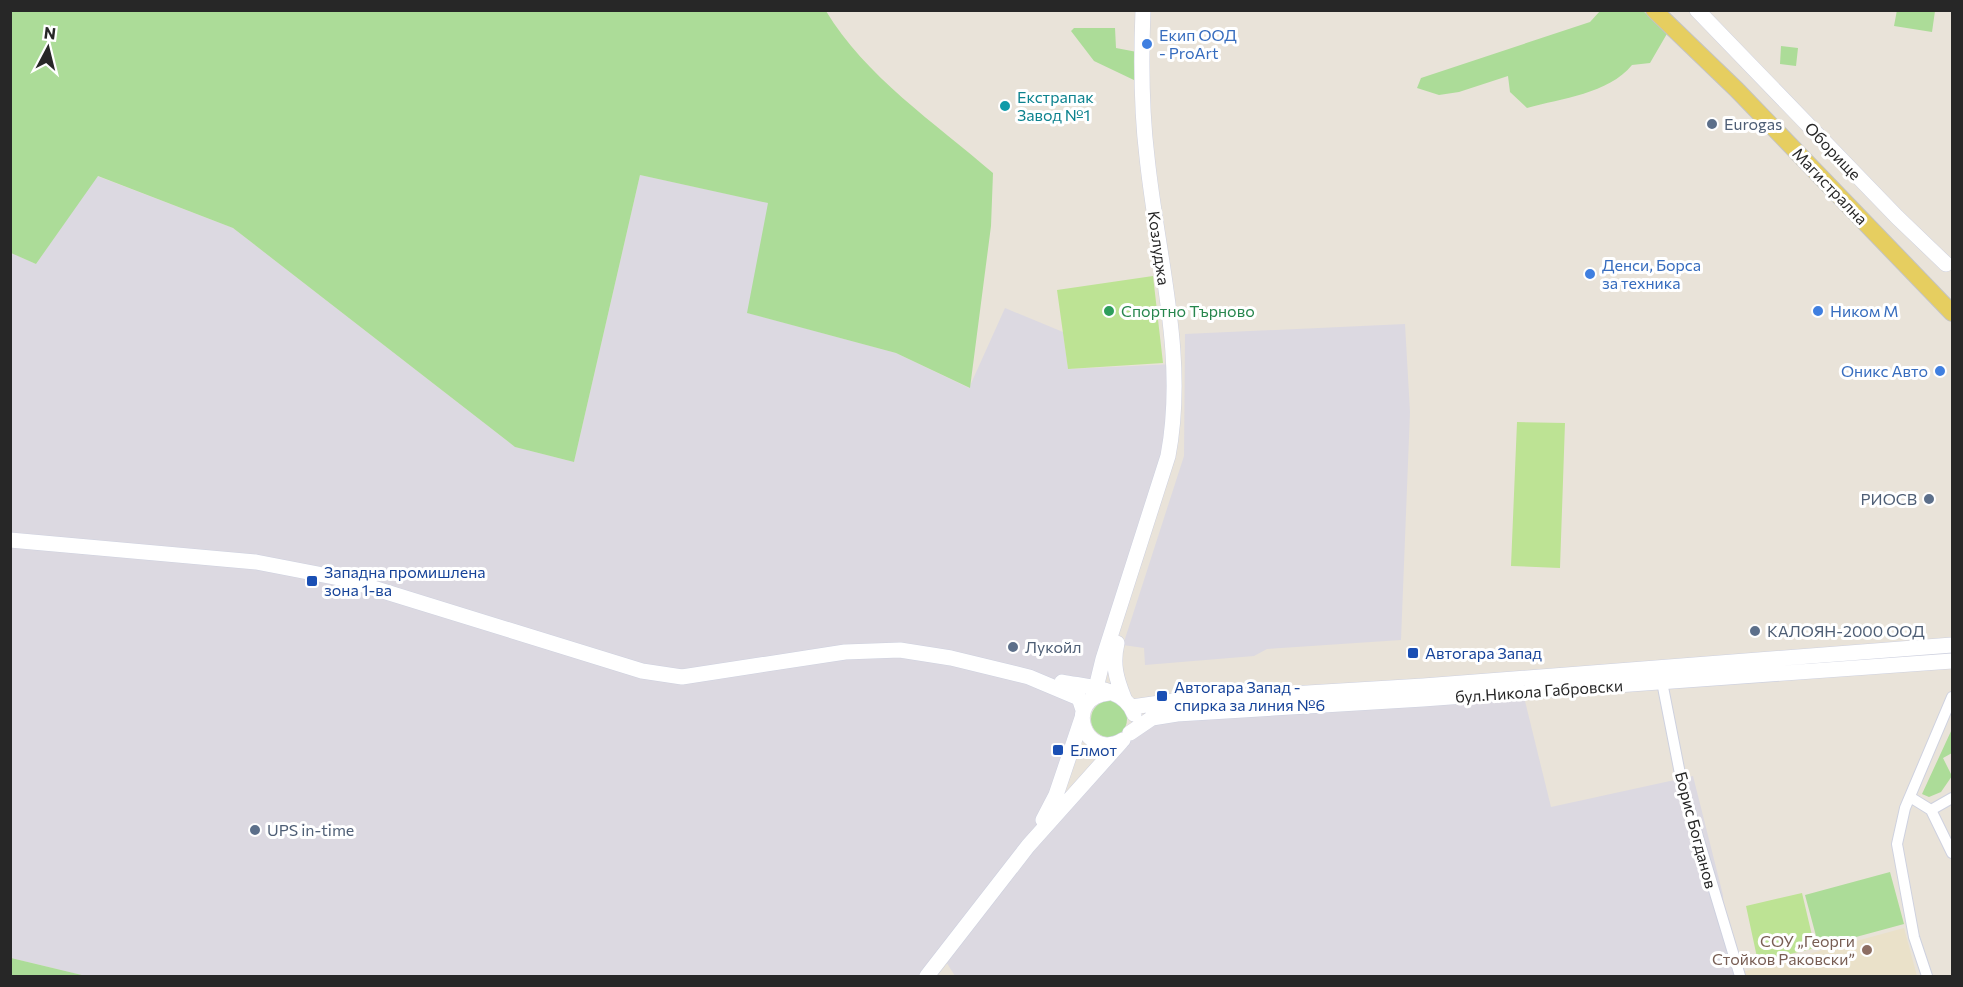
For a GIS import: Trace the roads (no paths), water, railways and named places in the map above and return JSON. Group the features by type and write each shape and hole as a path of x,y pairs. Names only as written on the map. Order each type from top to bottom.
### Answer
{"main road":[{"name":"Магистрална","path":"1654,10 1737,90 1953,313"},
{"path":"1663,10 1737,90"}],"street":[{"name":"Козлуджа","path":"1111,697 1103,659 1168,456 1176,404 1175,363 1144,122 1141,80 1143,10"},
{"name":"Оборище","path":"1697,10 1897,217 1949,264"},
{"path":"10,540 256,562 344,579 552,645 661,675 682,677 845,652 889,650 951,658 1029,677 1053,680 1111,697 1134,722 1126,737 1108,745 1095,741 1085,731 1079,698 1029,677"},
{"name":"Козлуджа","path":"1111,697 1114,675 1113,658 1128,586"},
{"name":"бул.Никола Габровски","path":"1111,697 1174,701 1412,686 1953,645"},
{"name":"бул.Никола Габровски","path":"1028,846 1126,737 1152,718 1177,714 1953,661"},
{"name":"Борис Богданов","path":"1662,682 1682,784 1740,976"},
{"path":"927,976 1028,846 1052,804 1083,714 1111,697"},
{"path":"1927,976 1914,937 1897,844 1910,797 1953,697"},
{"path":"1910,797 1930,810 1953,853"},
{"path":"1930,810 1953,798"}],"place":[{"name":"Екип ООД - ProArt","path":"1147,44"},
{"name":"Екстрапак Завод №1","path":"1005,106"},
{"name":"Eurogas","path":"1712,124"},
{"name":"Денси, Борса за техника","path":"1590,274"},
{"name":"Спортно Търново","path":"1109,311"},
{"name":"Ником М","path":"1818,311"},
{"name":"Оникс Авто","path":"1940,371"},
{"name":"РИОСВ","path":"1929,499"},
{"name":"Западна промишлена зона 1-ва","path":"312,581"},
{"name":"КАЛОЯН-2000 ООД","path":"1755,631"},
{"name":"Лукойл","path":"1013,647"},
{"name":"Автогара Запад","path":"1413,653"},
{"name":"Автогара Запад - спирка за линия №6","path":"1162,696"},
{"name":"Елмот","path":"1058,750"},
{"name":"UPS in-time","path":"255,830"},
{"name":"СОУ „Георги Стойков Раковски”","path":"1867,950"}]}
